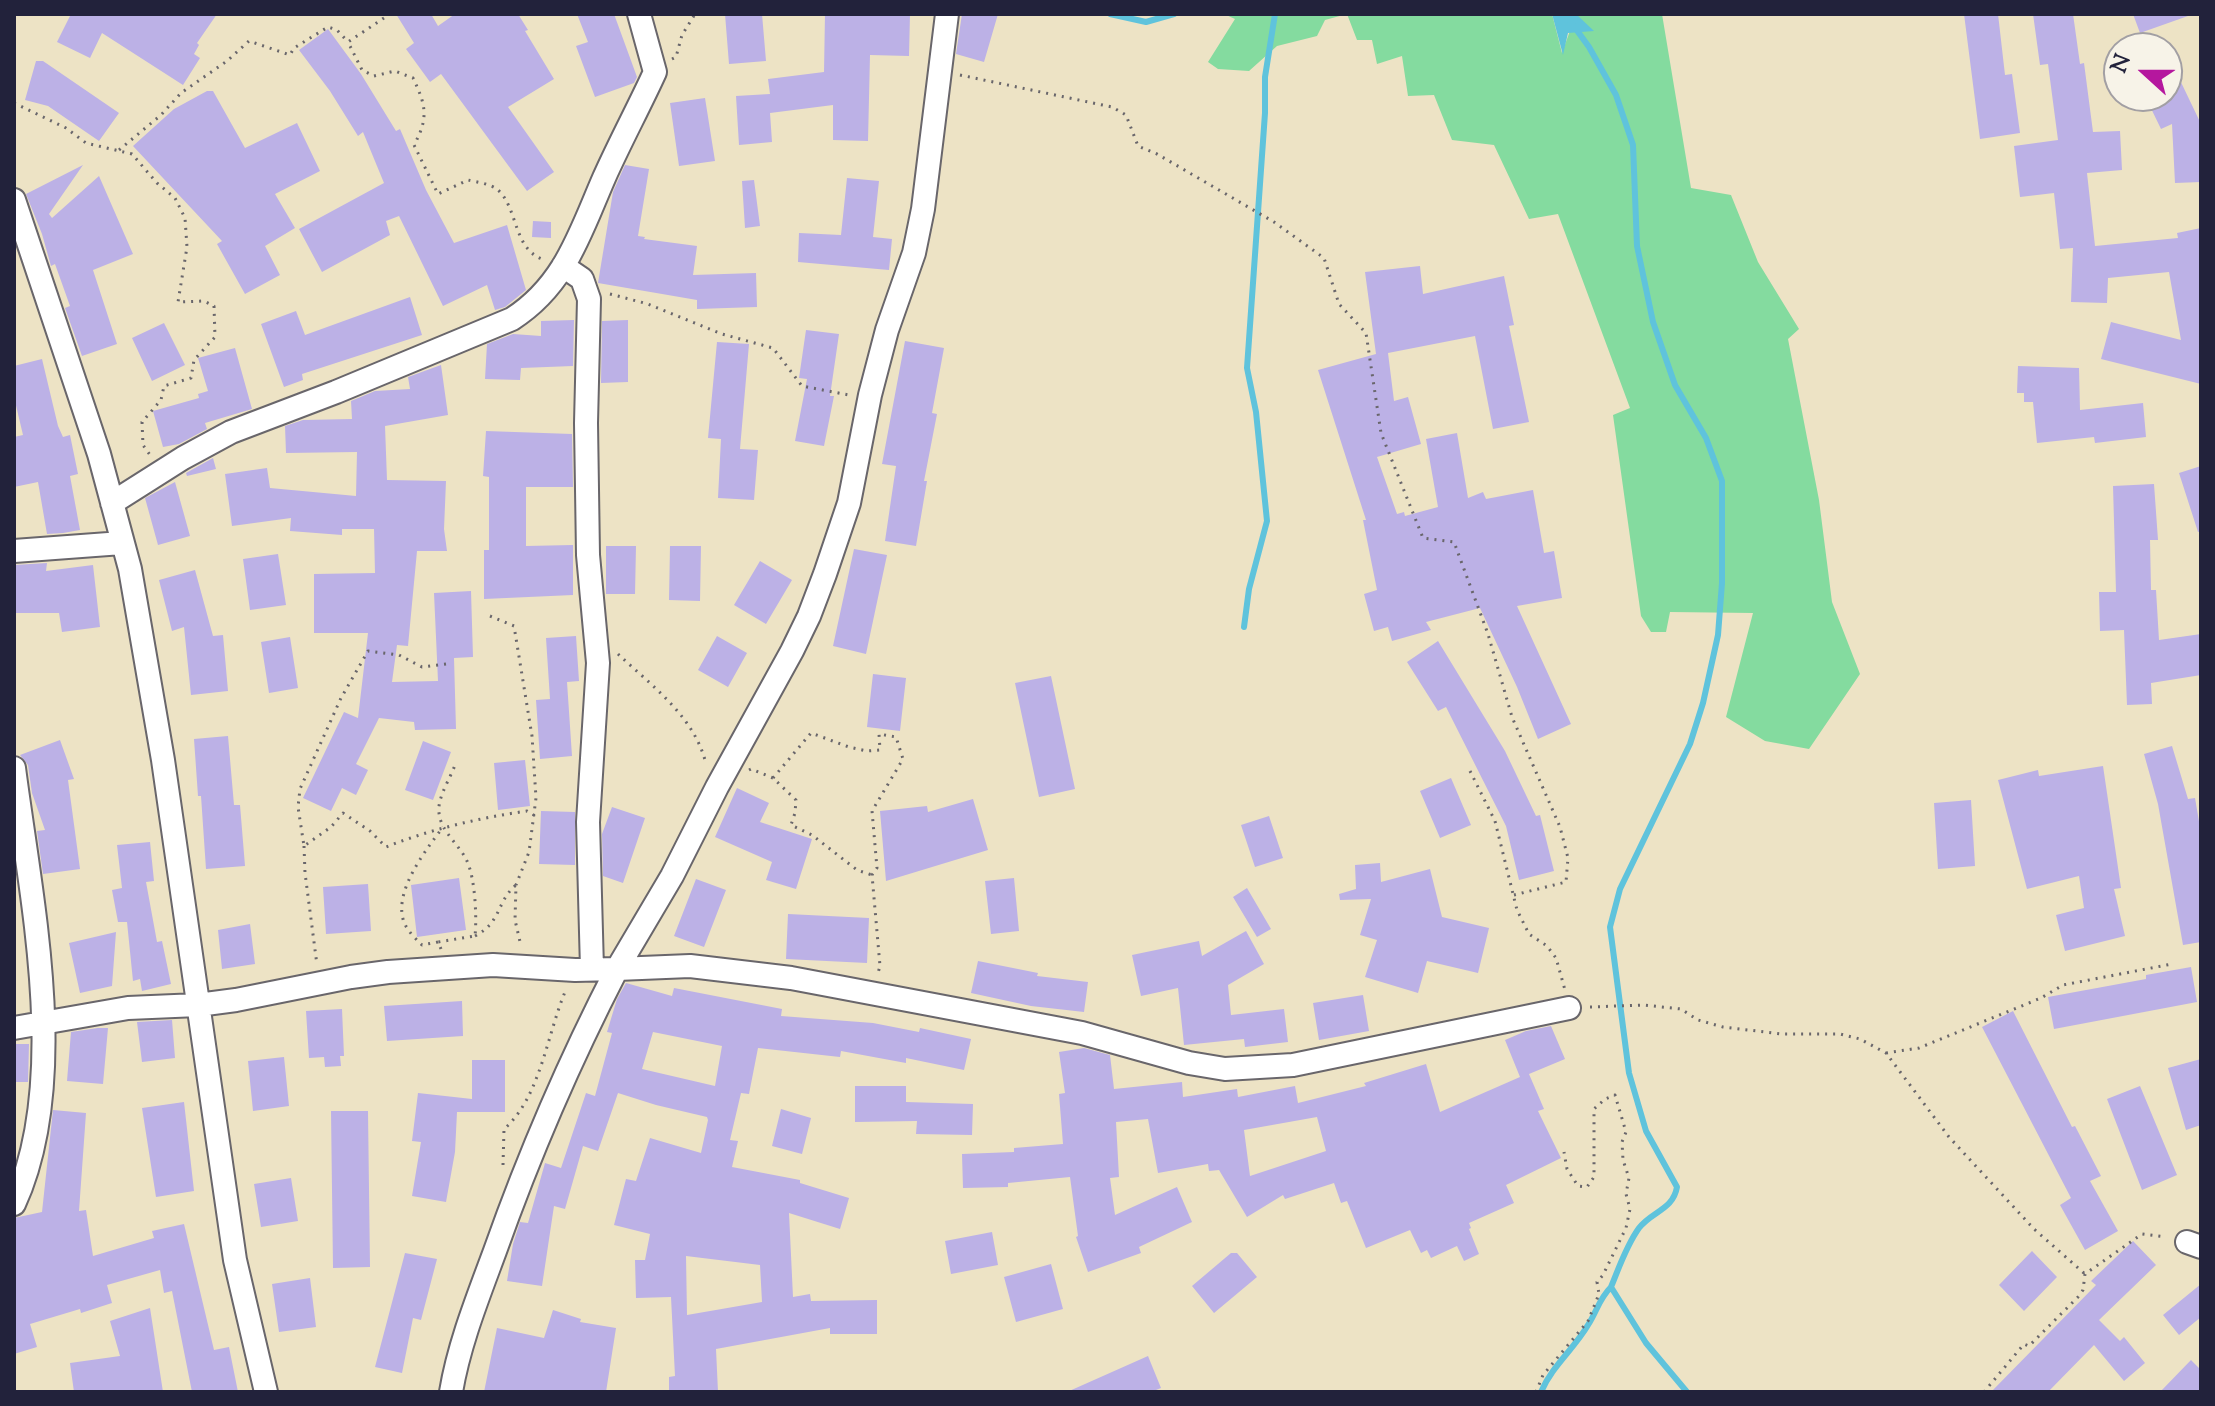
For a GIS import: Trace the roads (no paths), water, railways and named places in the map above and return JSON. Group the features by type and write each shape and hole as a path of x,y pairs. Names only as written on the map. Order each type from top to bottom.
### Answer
{"street":[{"path":"112,503 231,432 512,319 535,305 576,246 655,72 639,14"},
{"path":"451,1392 468,1325 506,1218 576,1048 617,969 672,876 809,616 849,503 870,395 887,330 914,253 923,209 947,14"},
{"path":"14,200 99,454 130,569 235,1260 266,1392"},
{"path":"563,266 582,279 587,288 589,312 586,423 588,555 596,628 598,694 588,822 592,969"},
{"path":"14,551 122,543"},
{"path":"14,768 45,1024 37,1132 26,1178 14,1204"},
{"path":"14,1028 128,1008 198,1005 351,977 493,965 592,969 690,966 791,978 1082,1033 1189,1063 1225,1069 1293,1065 1569,1008"}],"water":[{"path":"1552,14 1576,14 1594,31 1568,33 1563,55"}],"waterway":[{"path":"1110,14 1146,22 1174,14"},
{"path":"1244,627 1249,589 1267,521 1256,412 1247,368 1265,77 1275,14"},
{"path":"1565,14 1589,47 1616,95 1633,145 1637,246 1653,322 1675,385 1706,438 1722,481 1722,583 1718,635 1703,703 1690,744 1620,889 1610,927 1629,1073 1646,1131 1677,1187 1667,1206 1644,1222 1634,1235 1611,1287 1646,1343 1687,1392"},
{"path":"1541,1392 1611,1287"}]}
